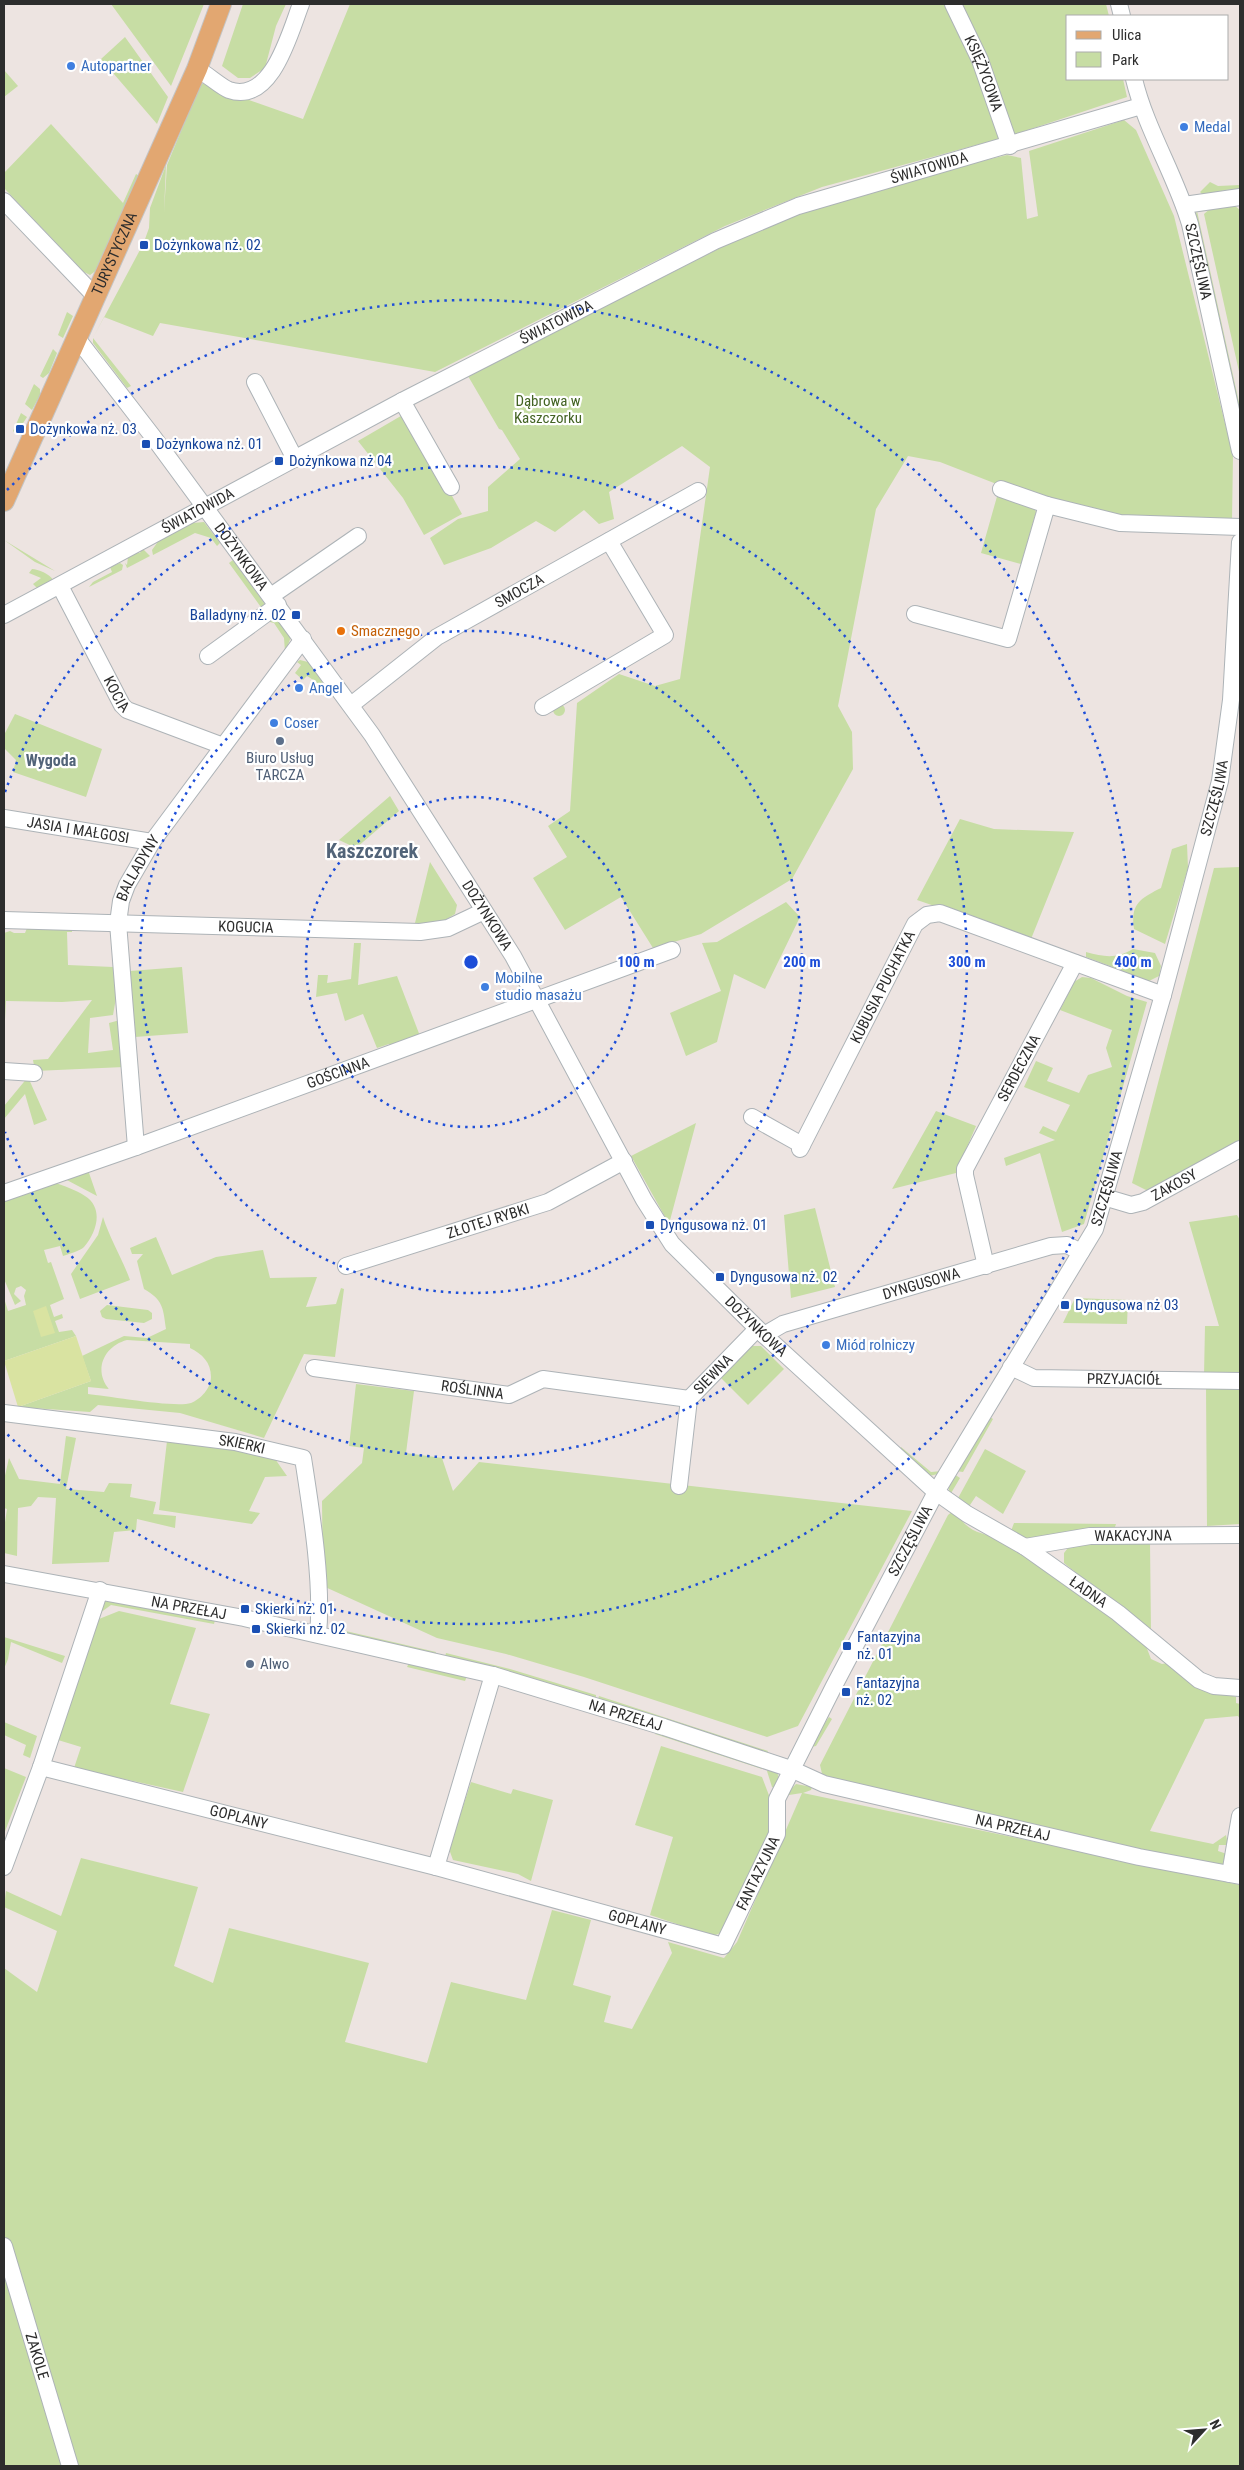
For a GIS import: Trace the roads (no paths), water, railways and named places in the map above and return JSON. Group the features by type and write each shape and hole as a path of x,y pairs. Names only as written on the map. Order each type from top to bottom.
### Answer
{"main road":[{"name":"TURYSTYCZNA","path":"4,499 197,69 222,4"}],"street":[{"path":"197,69 230,90 244,90 260,85 273,71 301,4"},
{"name":"KSIĘŻYCOWA","path":"953,4 980,60 1010,146"},
{"name":"SZCZĘŚLIWA","path":"1134,80 1141,106 1184,205 1194,236 1240,451"},
{"name":"ŚWIATOWIDA","path":"4,615 402,401 715,241 798,206 1010,146 1141,106"},
{"path":"1184,205 1240,197"},
{"path":"4,201 95,296"},
{"name":"DOŻYNKOWA","path":"76,337 303,638 351,705 513,956 644,1200 672,1244 761,1332 936,1492"},
{"path":"255,382 295,459"},
{"path":"402,401 451,487"},
{"path":"1001,489 1047,505 1120,523 1240,527"},
{"name":"SMOCZA","path":"351,705 437,637 698,491"},
{"path":"915,614 1007,643 1047,505"},
{"path":"208,656 274,600 358,536"},
{"path":"543,707 665,635 609,541"},
{"name":"SZCZĘŚLIWA","path":"791,1769 936,1492 1095,1229 1209,828 1227,740 1240,542"},
{"name":"KOCIA","path":"60,586 122,705 127,710 223,746"},
{"name":"BALLADYNY","path":"136,1148 118,923 121,901 127,885 152,842 303,638"},
{"name":"JASIA I MAŁGOSI","path":"4,818 152,842"},
{"name":"KOGUCIA","path":"4,920 427,932 452,927 484,911"},
{"name":"KUBUSIA PUCHATKA","path":"752,1117 801,1147 915,924 930,914 940,913 1075,964"},
{"name":"GOŚCINNA","path":"4,1193 136,1148 537,1000 551,993 672,950"},
{"path":"1075,964 1163,995"},
{"name":"SERDECZNA","path":"986,1266 965,1175 966,1169 1075,964"},
{"path":"4,1071 34,1073"},
{"name":"ZAKOSY","path":"1104,1197 1131,1205 1143,1202 1240,1149"},
{"name":"ZŁOTEJ RYBKI","path":"346,1266 548,1202 624,1161"},
{"name":"DYNGUSOWA","path":"761,1332 1054,1246 1067,1246 1081,1252"},
{"name":"SIEWNA","path":"679,1486 689,1399 761,1332"},
{"name":"PRZYJACIÓŁ","path":"1011,1367 1034,1378 1240,1381"},
{"name":"ROŚLINNA","path":"314,1368 509,1395 542,1379 689,1399"},
{"name":"SKIERKI","path":"4,1413 235,1442 304,1458 317,1569 320,1618 318,1634"},
{"name":"ŁADNA","path":"936,1492 967,1514 1025,1547 1118,1613 1199,1680 1214,1686 1240,1688"},
{"name":"WAKACYJNA","path":"1025,1547 1099,1536 1240,1535"},
{"name":"NA PRZEŁAJ","path":"4,1574 100,1590 244,1618 494,1675 655,1724 791,1769 824,1784 1139,1857 1235,1875"},
{"path":"4,1867 41,1767 100,1590"},
{"path":"436,1867 494,1675"},
{"name":"GOPLANY","path":"41,1767 436,1867 723,1946"},
{"name":"FANTAZYJNA","path":"723,1946 777,1834 777,1799 791,1769"},
{"path":"1235,1875 1240,1816"},
{"name":"ZAKOLE","path":"4,2246 70,2466"}],"place":[{"name":"Autopartner","path":"71,66"},
{"name":"Medal","path":"1184,127"},
{"name":"Dożynkowa nż. 02","path":"144,245"},
{"name":"Dożynkowa nż. 03","path":"20,429"},
{"name":"Dożynkowa nż. 01","path":"146,444"},
{"name":"Dożynkowa nż 04","path":"279,461"},
{"name":"Balladyny nż. 02","path":"296,615"},
{"name":"Smacznego","path":"341,631"},
{"name":"Angel","path":"299,688"},
{"name":"Coser","path":"274,723"},
{"name":"Biuro Usług TARCZA","path":"280,741"},
{"name":"Mobilne studio masażu","path":"485,987"},
{"name":"Dyngusowa nż. 01","path":"650,1225"},
{"name":"Dyngusowa nż. 02","path":"720,1277"},
{"name":"Dyngusowa nż 03","path":"1065,1305"},
{"name":"Miód rolniczy","path":"826,1345"},
{"name":"Skierki nż. 01","path":"245,1609"},
{"name":"Skierki nż. 02","path":"256,1629"},
{"name":"Fantazyjna nż. 01","path":"847,1646"},
{"name":"Alwo","path":"250,1664"},
{"name":"Fantazyjna nż. 02","path":"846,1692"}],"district":[{"name":"Wygoda","path":"51,760"},
{"name":"Kaszczorek","path":"372,851"}],"park label":[{"name":"Dąbrowa w Kaszczorku","path":"548,410"}]}
